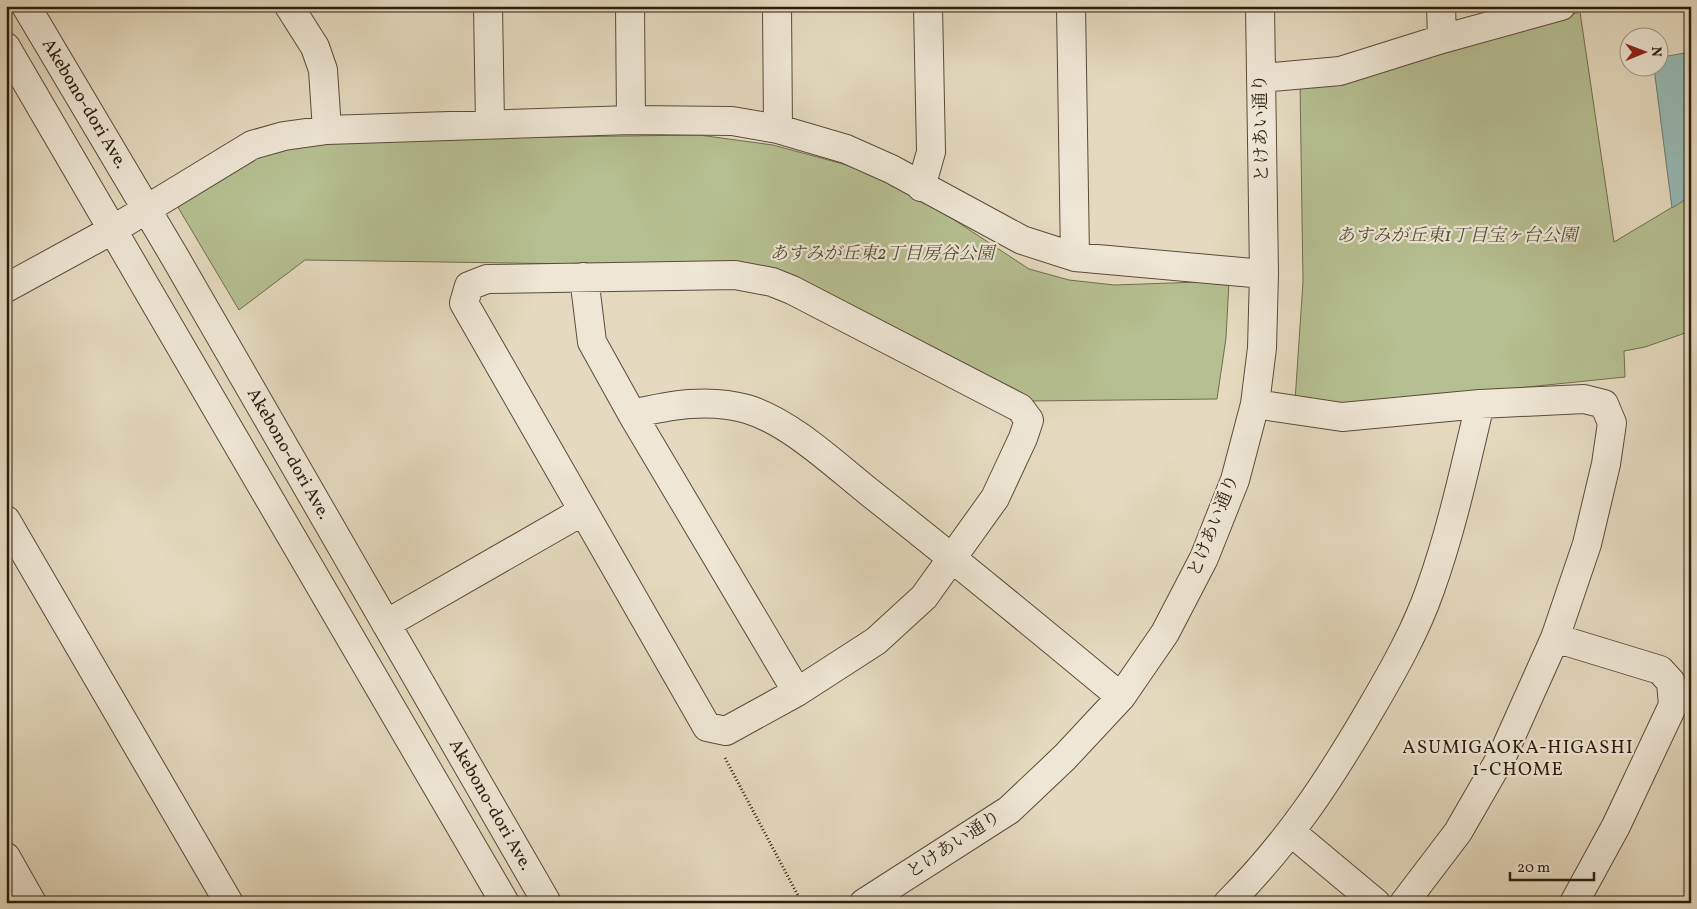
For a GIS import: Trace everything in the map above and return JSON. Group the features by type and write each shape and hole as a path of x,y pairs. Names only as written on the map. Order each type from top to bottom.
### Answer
{"street":[{"name":"Akebono-dori Ave.","path":"26,6 147,210 547,903"},
{"path":"288,6 315,47 324,70 327,130"},
{"path":"488,6 490,124"},
{"path":"630,6 631,120"},
{"path":"777,6 778,129"},
{"path":"921,187 931,152 928,6"},
{"path":"1071,6 1075,257"},
{"name":"とけあい通り","path":"864,903 1009,810 1065,756 1121,697 1165,633 1204,558 1235,480 1255,404 1262,348 1264,274 1260,6"},
{"path":"1442,6 1442,39"},
{"path":"1261,78 1340,71 1442,39 1561,6"},
{"name":"Akebono-dori Ave.","path":"6,47 114,229 505,903"},
{"path":"6,288 147,210 252,145 284,136 327,130 631,120 732,121 778,129 846,149 891,169 921,187 1022,240 1075,257 1264,274"},
{"path":"735,275 772,282 792,290 1020,408 1029,420 1023,438 995,498 924,597 876,641 797,692 726,731 708,727 464,303 469,286 487,279 584,277 735,275"},
{"path":"584,277 592,342 632,414 797,692"},
{"path":"1255,404 1342,417 1480,404 1584,399 1604,404 1612,423 1606,464 1586,544 1555,638 1504,752 1458,832 1404,903"},
{"path":"632,414 668,406 705,402 748,409 793,432 953,558 1121,697"},
{"path":"1228,903 1291,832 1335,771 1392,672 1429,592 1454,518 1480,404"},
{"path":"386,624 583,511"},
{"path":"6,520 229,903"},
{"path":"1555,638 1660,670 1672,682 1673,705 1616,826 1574,903"},
{"path":"1291,832 1376,903"},
{"path":"6,857 32,903"}],"path":[{"path":"708,727 802,903"}],"green space":[{"name":"あすみが丘東1丁目宝ヶ台公園","path":"1580,12 1614,242 1691,196 1691,331 1645,347 1624,351 1625,377 1342,406 1295,401 1303,282 1300,83 1339,85"},
{"name":"あすみが丘東2丁目房谷公園","path":"699,135 773,145 854,167 927,202 1029,269 1069,280 1114,285 1229,281 1226,338 1217,399 1029,401 717,266 305,260 239,310 176,204 243,160 284,146 328,140"}],"water":[{"path":"1691,52 1691,196 1672,208 1655,78 1670,78 1670,56"}],"district":[{"name":"ASUMIGAOKA-HIGASHI 1-CHOME","path":"1518,759"}]}
